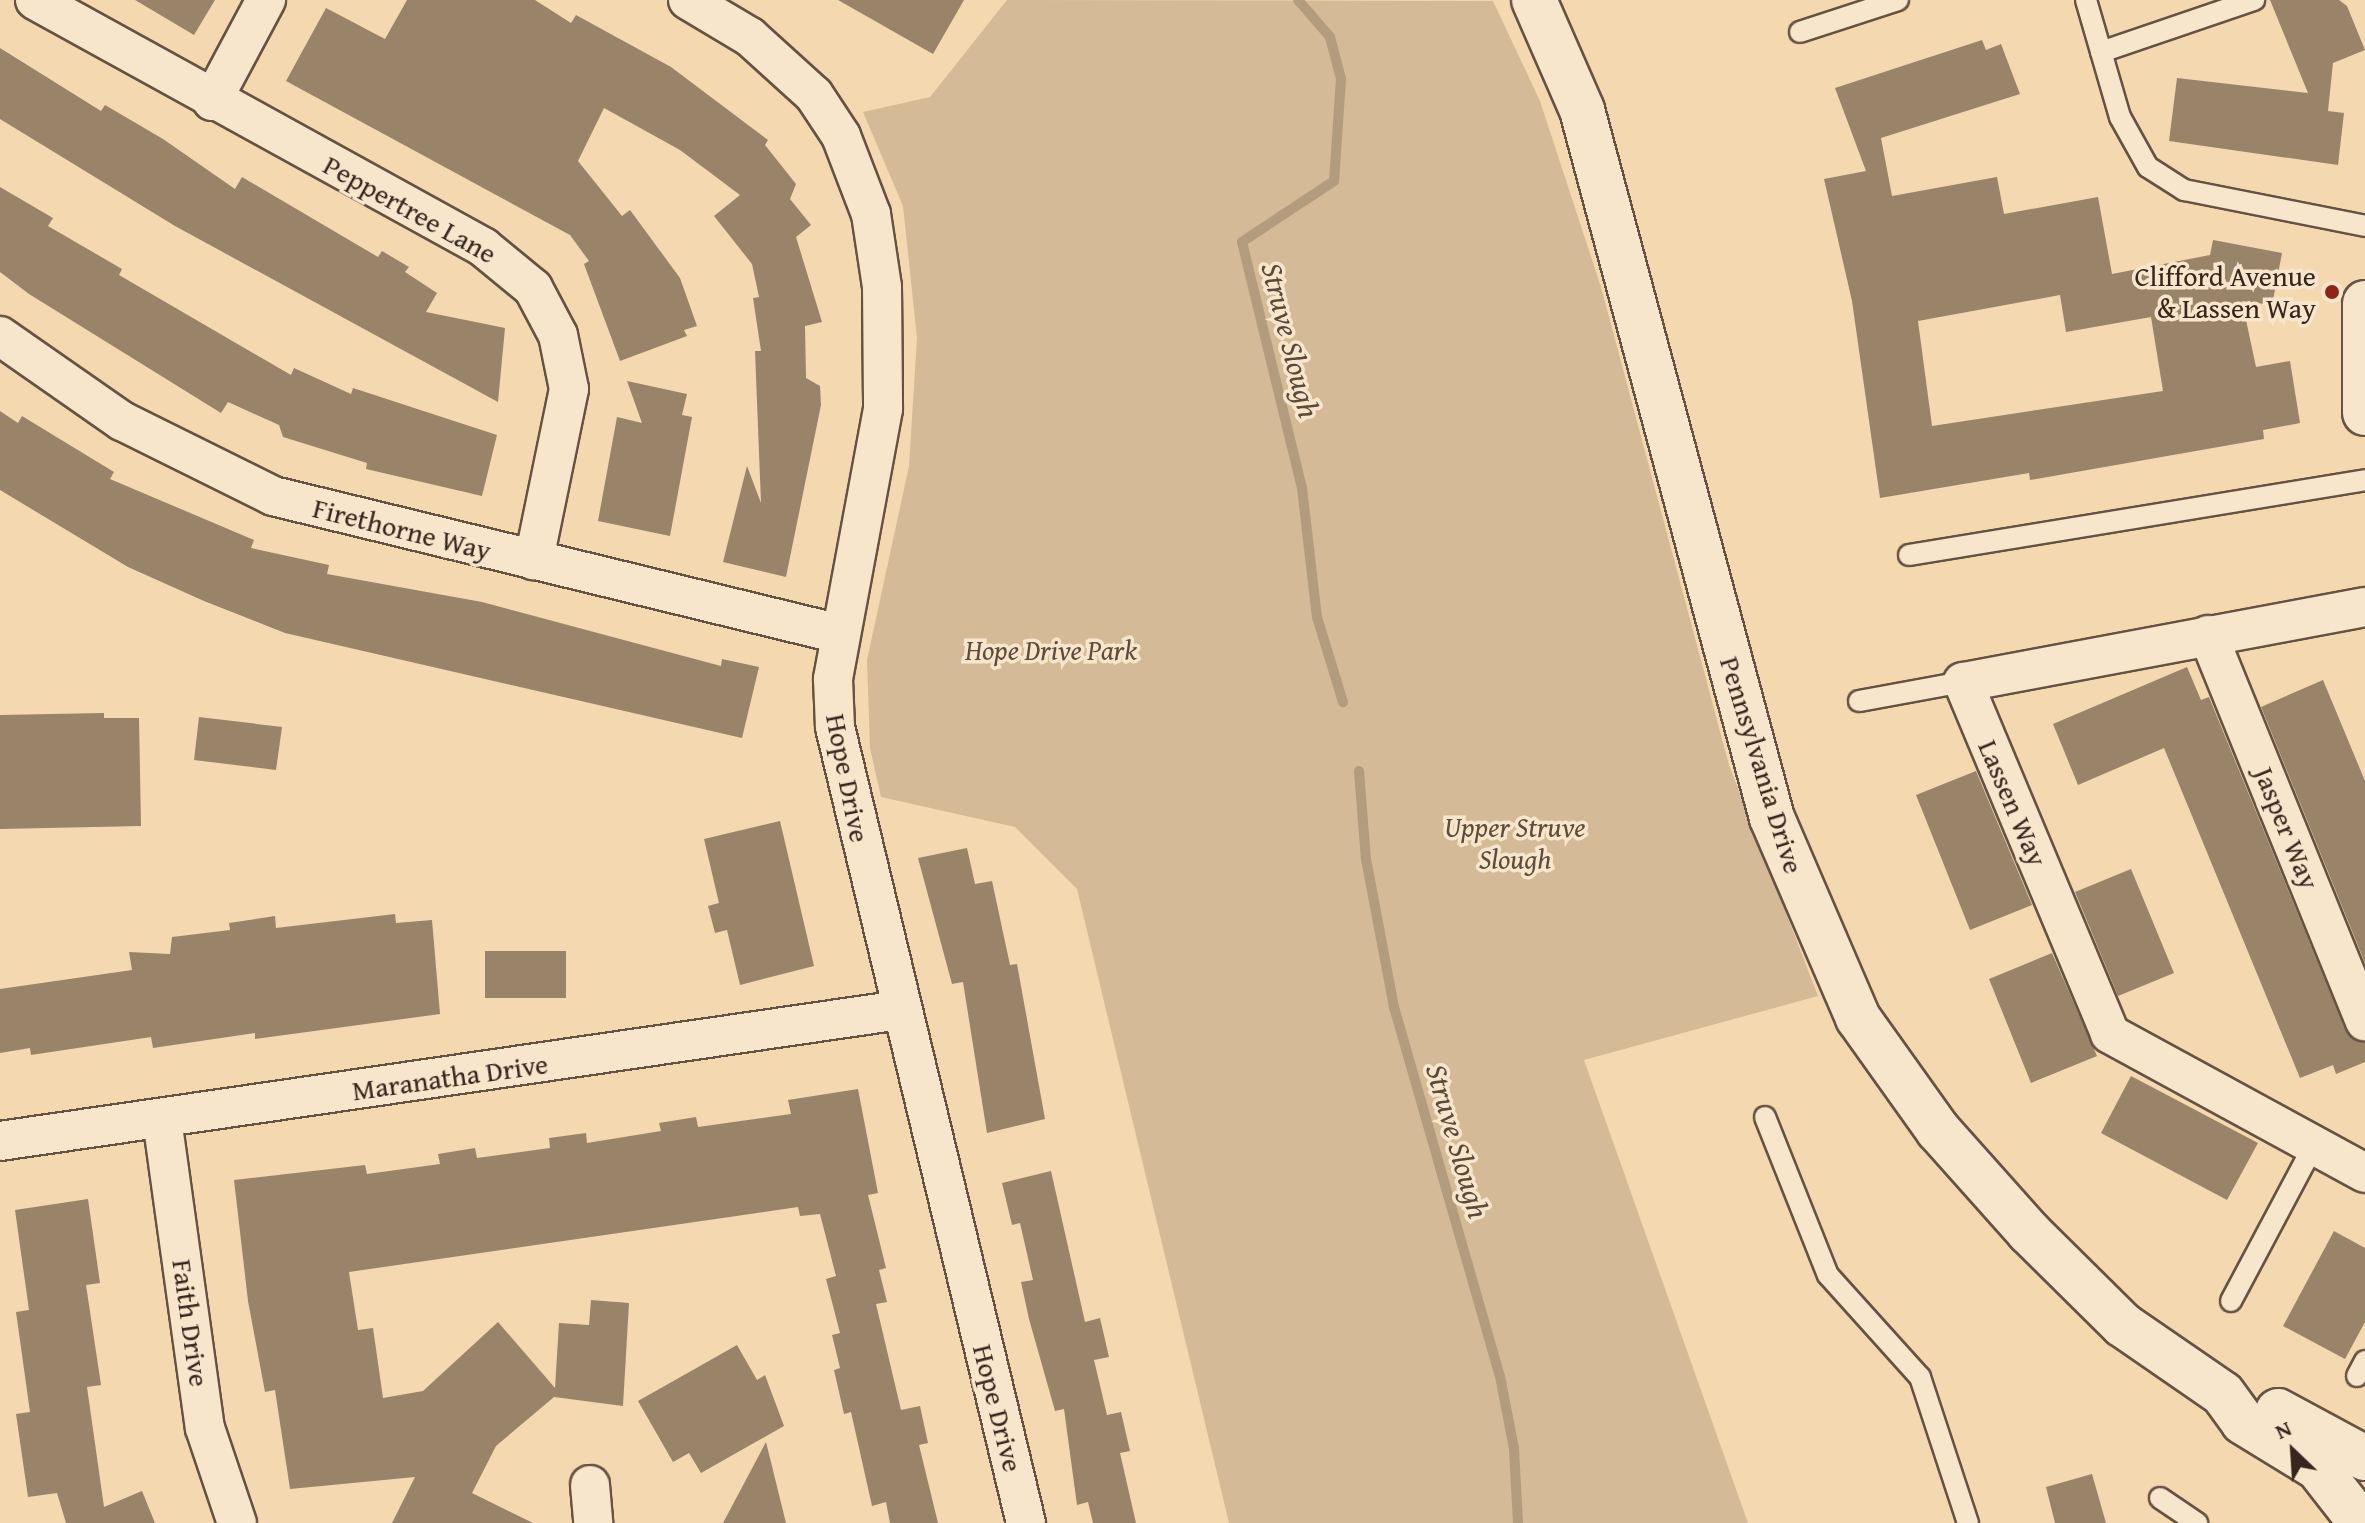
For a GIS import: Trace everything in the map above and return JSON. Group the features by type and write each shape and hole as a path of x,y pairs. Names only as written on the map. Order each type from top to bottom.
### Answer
{"street":[{"name":"Peppertree Lane","path":"35,0 212,101 483,247 533,288 558,335 569,389 534,560"},
{"path":"212,101 266,0"},
{"name":"Hope Drive","path":"688,0 750,37 814,95 841,136 871,214 882,287 883,409 840,634 835,727 900,1010 1026,1523"},
{"name":"Pennsylvania Drive","path":"1534,0 1582,110 1772,818 1858,1018 1938,1130 2029,1232 2123,1325 2223,1394 2243,1422 2318,1468 2361,1523"},
{"path":"2365,303 2365,413"},
{"name":"Firethorne Way","path":"0,336 122,421 220,475 336,516 840,634"},
{"path":"1963,682 2365,607"},
{"name":"Jasper Way","path":"2208,635 2365,1021"},
{"name":"Lassen Way","path":"1963,682 2110,1034 2365,1173"},
{"name":"Maranatha Drive","path":"0,1141 900,1010"},
{"name":"Faith Drive","path":"162,1119 205,1428 237,1523"},
{"name":"Pennsylvania Drive","path":"2223,1394 2258,1401 2365,1458"},
{"path":"590,1485 593,1523"}],"lane":[{"path":"1800,32 1898,0"},
{"path":"2086,0 2129,138 2166,181 2211,197 2365,226"},
{"path":"2101,52 2254,0"},
{"path":"1909,555 2365,480"},
{"path":"1859,701 1963,682"},
{"path":"1765,1117 1828,1275 1920,1377 1968,1523"},
{"path":"2231,1301 2314,1145"},
{"path":"2160,1498 2197,1523"}],"green space":[{"name":"Upper Struve Slough","path":"1007,0 1493,1 1540,101 1601,287 1729,765 1818,996 1584,1060 1748,1523 1229,1523 1077,889 1015,827 881,797 870,748 867,660 909,466 917,338 903,206 863,112 930,97"}],"building":[{"path":"135,0 215,0 194,35"},
{"path":"407,0 535,0 571,23 576,15 671,67 768,140 765,145 796,184 790,199 811,225 796,237 822,322 805,326 806,378 820,386 821,405 786,577 723,562 747,466 761,503 755,351 761,351 753,298 759,297 752,264 714,216 740,195 680,150 604,108 578,161 622,216 630,210 680,278 697,326 684,330 687,336 620,361 584,264 589,261 570,235 286,81 326,8 385,39"},
{"path":"838,0 964,0 933,54"},
{"path":"2270,0 2339,0 2347,6 2365,50 2333,63 2328,111 2344,113 2338,165 2169,141 2177,78 2308,93"},
{"path":"1982,40 1986,50 2001,44 2020,94 1881,138 1892,196 1997,177 2004,214 2098,197 2112,274 2210,255 2213,240 2282,253 2272,305 2242,301 2256,367 2290,361 2300,423 2263,430 2264,439 2030,480 2029,473 1880,498 1852,301 1824,179 1866,171 1835,88","holes":["2060,295 2066,332 2151,317 2163,391 1932,426 1918,321"]},
{"path":"0,48 101,111 105,105 163,139 235,189 242,177 378,257 382,251 409,267 405,272 437,293 426,312 505,328 498,402 175,226 0,119"},
{"path":"0,187 53,218 48,226 122,269 119,275 291,375 294,368 351,394 353,388 497,435 482,496 366,469 367,463 283,437 279,425 228,402 221,413 29,294 0,272"},
{"path":"627,381 687,394 682,415 692,417 670,536 598,521 617,417 642,423"},
{"path":"0,411 18,423 22,416 114,472 110,479 254,540 251,548 329,565 327,574 482,602 721,666 722,659 759,667 742,738 285,633 204,601 128,567 0,490"},
{"path":"2187,667 2201,700 2209,697 2345,1029 2365,1043 2365,1062 2336,1074 2333,1065 2300,1078 2164,748 2078,785 2053,724"},
{"path":"2323,680 2365,781 2365,963 2261,707"},
{"path":"104,713 104,718 139,718 141,826 0,829 0,715"},
{"path":"199,717 282,727 276,770 194,760"},
{"path":"1976,771 2032,905 1970,930 1916,795"},
{"path":"780,821 814,966 740,985 727,930 715,933 708,906 719,903 704,839"},
{"path":"967,848 975,884 992,881 1010,965 1017,964 1045,1119 987,1133 963,982 952,984 918,858"},
{"path":"2131,869 2174,973 2118,996 2075,892"},
{"path":"395,914 396,923 432,920 440,1014 255,1039 255,1033 153,1048 151,1037 31,1055 30,1048 0,1053 0,989 132,970 129,952 170,954 172,937 230,930 229,923 275,916 276,928"},
{"path":"485,951 566,951 566,998 485,998"},
{"path":"2052,953 2097,1056 2031,1083 1989,979"},
{"path":"2131,1076 2258,1143 2227,1200 2101,1133"},
{"path":"858,1089 878,1193 868,1195 886,1268 879,1270 887,1302 876,1304 901,1410 920,1406 928,1443 919,1445 938,1523 890,1523 886,1502 872,1506 851,1412 844,1414 834,1370 840,1368 832,1335 840,1333 826,1279 836,1276 820,1214 800,1216 798,1207 349,1272 358,1330 373,1328 383,1398 423,1391 498,1322 555,1388 559,1323 589,1325 591,1300 629,1303 623,1406 554,1397 496,1446 472,1493 533,1523 392,1523 415,1477 290,1489 275,1390 265,1392 248,1301 234,1180 365,1165 367,1174 440,1164 438,1154 475,1148 477,1158 550,1148 549,1138 586,1133 587,1143 661,1131 659,1123 696,1117 698,1127 791,1114 788,1100"},
{"path":"1051,1171 1085,1322 1100,1318 1109,1357 1094,1360 1107,1415 1121,1412 1130,1451 1120,1453 1136,1523 1093,1523 1088,1502 1077,1505 1064,1409 1055,1411 1029,1319 1021,1282 1033,1280 1020,1223 1012,1225 1002,1183"},
{"path":"88,1199 100,1283 86,1285 101,1385 87,1387 104,1507 142,1491 155,1523 66,1523 57,1493 28,1497 16,1414 30,1412 16,1312 29,1310 15,1210"},
{"path":"2334,1231 2365,1248 2365,1322 2345,1359 2283,1326"},
{"path":"737,1345 757,1380 765,1375 784,1426 701,1473 689,1453 673,1462 638,1401"},
{"path":"766,1442 786,1523 723,1523"},
{"path":"2092,1474 2106,1523 2055,1523 2046,1487"}],"waterway":[{"name":"Struve Slough","path":"1298,0 1330,37 1341,79 1334,181 1242,242 1302,488 1317,617 1343,702"},
{"name":"Struve Slough","path":"1359,771 1366,859 1394,1007 1500,1376 1514,1449 1518,1523"}],"place":[{"name":"Clifford Avenue & Lassen Way","path":"2332,292"}],"park label":[{"name":"Hope Drive Park","path":"1051,650"}]}
